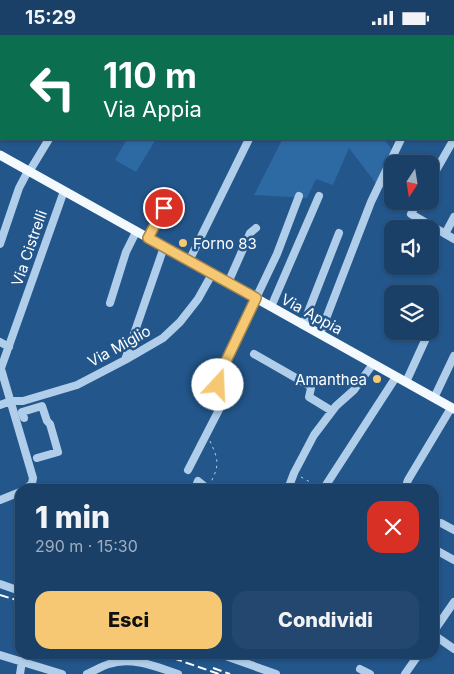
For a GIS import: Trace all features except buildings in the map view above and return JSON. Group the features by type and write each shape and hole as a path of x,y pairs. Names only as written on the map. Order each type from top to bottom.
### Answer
{"main road":[{"name":"Via Appia","path":"0,155 453,408"}],"street":[{"path":"0,245 19,188 48,140"},
{"path":"188,261 248,140"},
{"path":"320,334 371,202 401,140"},
{"path":"439,165 453,140"},
{"name":"Via Cistrelli","path":"0,370 64,191"},
{"path":"148,238 172,193"},
{"path":"188,470 223,402 223,390 218,385 217,380 277,255 299,196"},
{"path":"271,307 319,196"},
{"path":"413,210 411,214 454,239"},
{"path":"445,234 454,217"},
{"path":"228,283 250,233 256,228"},
{"path":"110,303 126,252 136,231"},
{"path":"303,325 339,233"},
{"path":"125,360 164,247"},
{"name":"Via Miglio","path":"0,405 11,401 22,401 77,385 163,338 180,322 198,299 212,274"},
{"path":"406,383 425,340"},
{"path":"0,342 9,347"},
{"path":"254,354 310,386 309,397 332,411"},
{"path":"434,398 454,357"},
{"path":"290,484 314,435 332,411 354,390 373,364"},
{"path":"0,370 11,401 20,414 21,437 33,478 31,484"},
{"path":"326,484 396,377"},
{"path":"20,414 42,406 47,421 50,424 58,452 37,458"},
{"path":"406,484 453,408"},
{"path":"21,437 30,434"},
{"path":"0,500 15,494"},
{"path":"439,523 454,530"},
{"path":"439,552 454,560"},
{"path":"0,584 15,589"},
{"path":"439,622 454,602"},
{"path":"439,638 454,649"},
{"path":"0,655 62,674"},
{"path":"236,659 276,674"},
{"path":"405,674 415,659"},
{"path":"20,674 22,661"},
{"path":"87,674 110,663 123,661 150,665 178,674"},
{"path":"360,669 370,674"}],"path":[{"path":"207,433 218,464 210,484"},
{"path":"294,473 318,484"}],"shaded area":[{"path":"126,140 155,140 136,172 115,160"},
{"path":"282,140 385,140 393,151 391,155 384,155 384,170 377,185 349,148 333,185 316,179 307,198 254,195"}],"railway":[{"path":"0,595 15,600"},
{"path":"176,659 219,674"},
{"path":"213,668 230,674"}],"place":[{"name":"Forno 83","path":"183,243"},
{"name":"Amanthea","path":"377,379"}],"route":[{"path":"164,208 148,238 256,298 217,380 218,385"}]}
